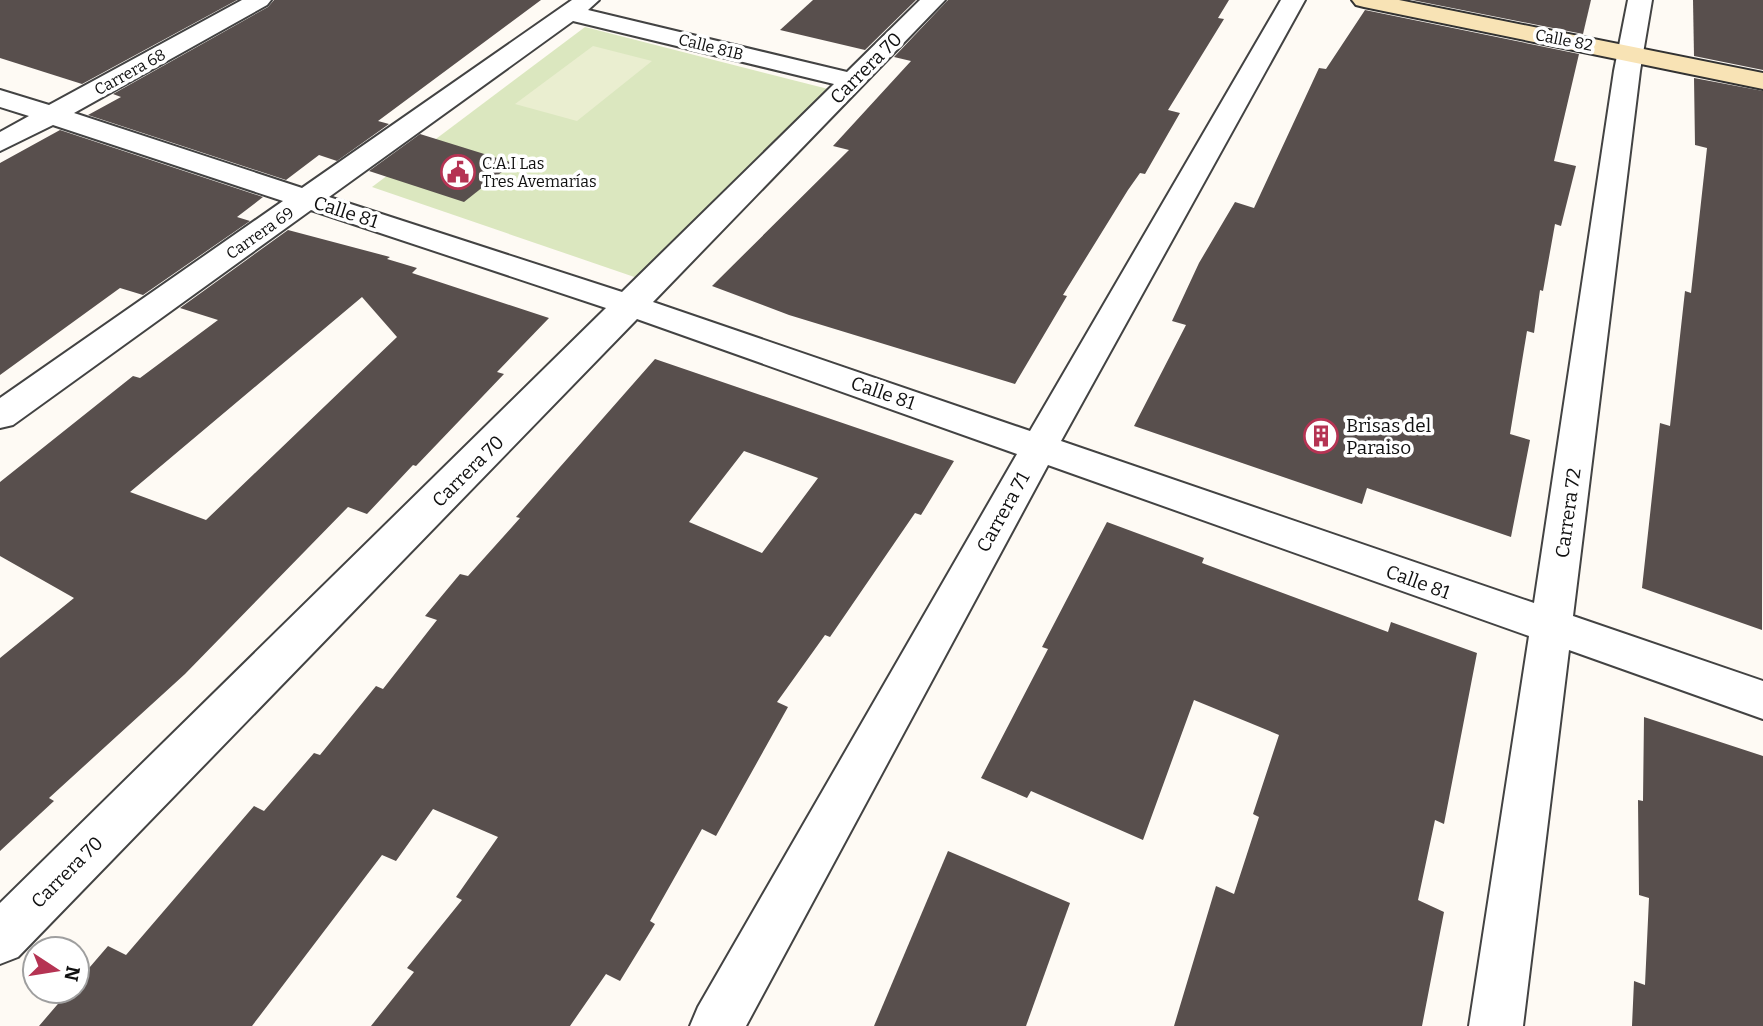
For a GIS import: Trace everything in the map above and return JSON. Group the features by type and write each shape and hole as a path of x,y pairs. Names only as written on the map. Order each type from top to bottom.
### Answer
{"street":[{"name":"Carrera 68","path":"0,143 260,0"},
{"name":"Carrera 70","path":"0,940 933,0"},
{"name":"Carrera 71","path":"717,1026 1039,447 1293,0"},
{"name":"Calle 82","path":"1364,0 1763,81"},
{"name":"Carrera 72","path":"1496,1026 1640,0"},
{"name":"Calle 81B","path":"578,6 853,81"},
{"name":"Carrera 69","path":"0,416 578,6"},
{"name":"Calle 81","path":"0,98 632,306 1552,629 1763,700"}],"green space":[{"path":"585,27 836,91 646,281 372,187"},
{"path":"593,46 652,61 577,121 515,104"}],"building":[{"path":"0,0 237,0 82,84 0,58"},
{"path":"274,0 541,0 378,121 389,124 337,161 319,155 286,180 88,115 121,97 113,94 268,7"},
{"path":"813,0 916,0 865,50 780,30"},
{"path":"948,0 1229,0 1218,18 1224,19 1168,110 1180,113 1145,174 1140,173 1128,190 1063,295 1067,296 1015,384 789,315 712,286 849,150 833,146 911,61 894,57"},
{"path":"1412,0 1591,0 1583,34"},
{"path":"1693,0 1763,0 1763,70 1694,56"},
{"path":"1365,10 1579,54 1554,161 1576,166 1561,226 1555,224 1543,291 1540,290 1534,333 1527,331 1510,434 1530,440 1511,537 1367,488 1362,504 1134,426 1186,325 1172,321 1199,263 1235,202 1254,208 1319,68 1326,69"},
{"path":"1694,78 1763,91 1762,630 1642,588 1660,423 1670,426 1685,291 1691,293 1707,148 1695,145"},
{"path":"60,130 263,197 237,217 250,221 143,295 120,288 0,375 0,163"},
{"name":"C.A.I Las Tres Avemarías","path":"420,134 513,163 464,202 369,171"},
{"path":"288,230 390,257 387,259 417,268 412,273 549,318 497,372 504,374 367,514 348,507 185,674 49,798 54,801 0,851 0,658 74,598 0,556 0,482 133,376 140,378 218,320 180,308","holes":["362,297 397,337 206,520 130,492"]},
{"path":"655,359 954,461 921,515 915,513 830,637 825,635 777,702 788,707 716,836 702,829 650,921 655,924 620,981 606,974 570,1026 371,1026 414,972 407,968 462,900 456,897 498,837 433,809 396,861 382,855 252,1026 39,1026 57,1005 91,1005 91,966 108,946 126,955 254,806 264,811 314,753 320,755 376,686 383,689 437,620 425,616 460,574 468,576 520,518 516,517","holes":["744,451 818,478 762,553 689,522"]},
{"path":"1107,522 1204,558 1202,563 1388,632 1391,622 1477,653 1444,824 1435,820 1418,900 1444,912 1422,1026 1174,1026 1216,886 1234,894 1259,817 1253,814 1279,735 1194,700 1143,840 1031,791 1027,798 981,778 1048,649 1042,647"},
{"path":"1644,717 1763,756 1763,1026 1632,1026 1634,981 1645,985 1649,898 1639,895 1638,800 1643,801"},
{"path":"948,851 1070,903 1026,1026 874,1026"}],"place":[{"name":"C.A.I Las Tres Avemarías","path":"458,172"},
{"name":"Brisas del Paraiso","path":"1321,436"}]}
